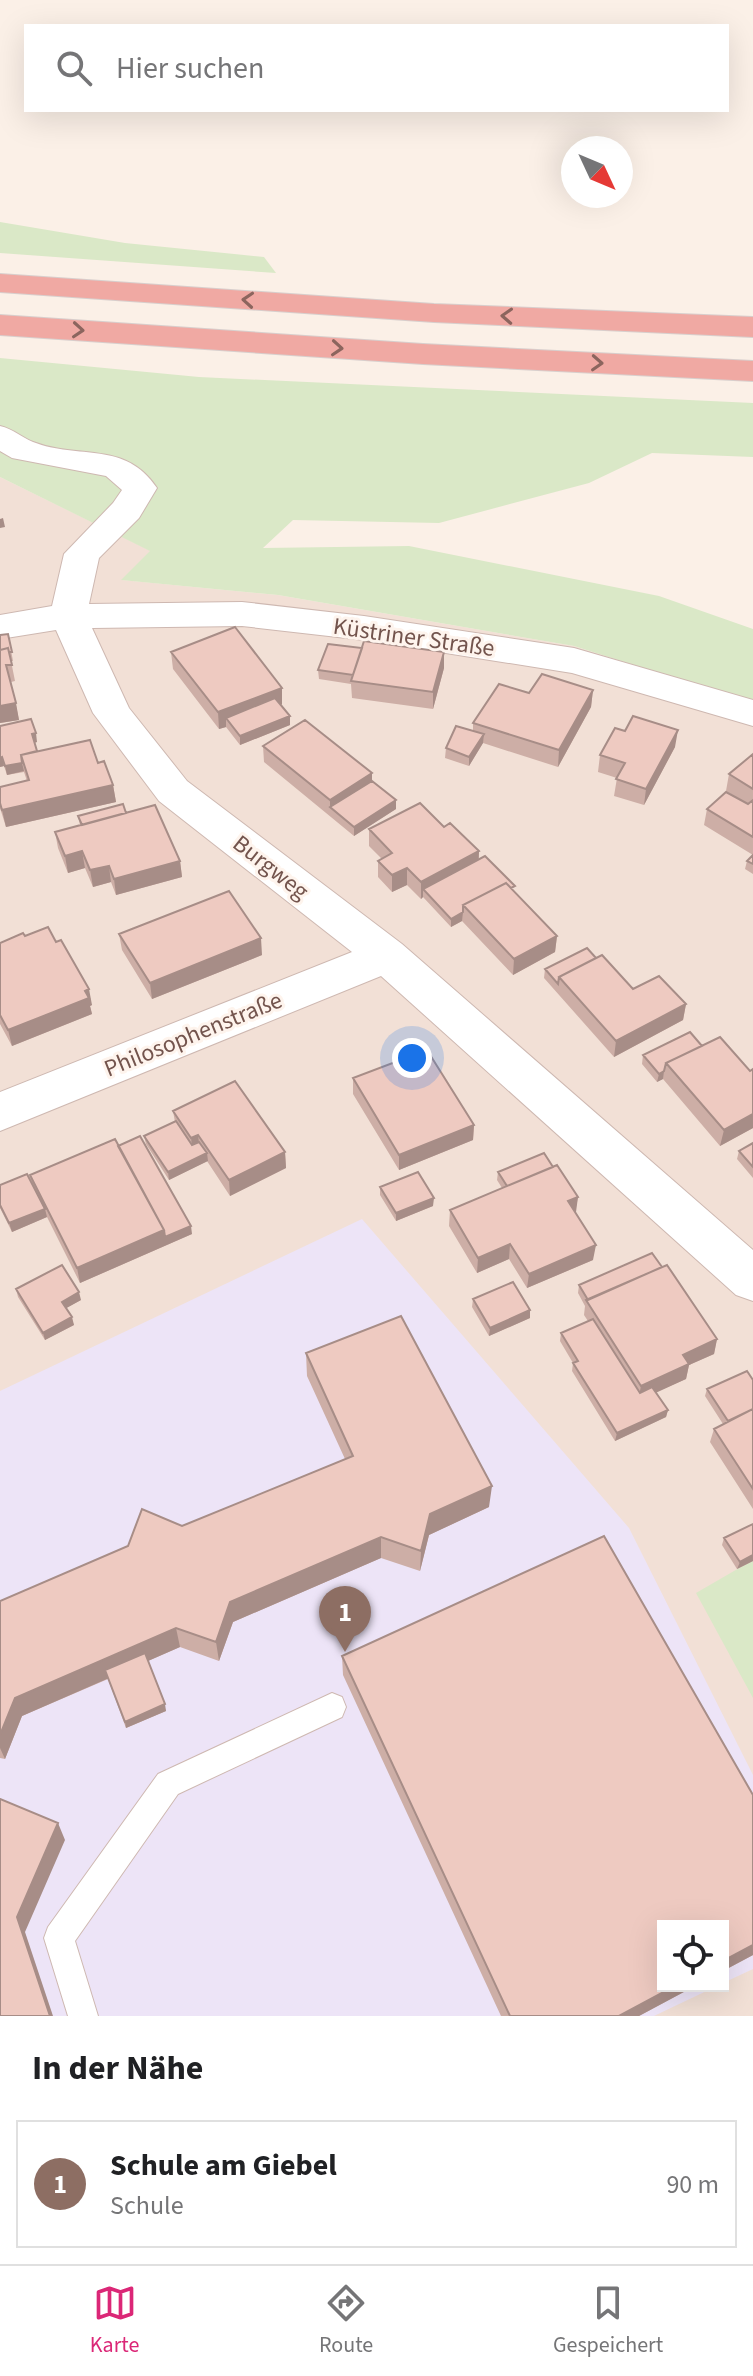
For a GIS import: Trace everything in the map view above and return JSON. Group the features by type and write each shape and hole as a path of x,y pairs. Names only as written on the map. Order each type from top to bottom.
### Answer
{"highway":[{"path":"0,283 434,313 753,327"},
{"path":"0,325 439,355 753,371"}],"street":[{"path":"0,436 24,451 117,467 140,488 127,510 82,554 68,616"},
{"name":"Küstriner Straße","path":"0,627 68,616 242,614 364,628 574,661 753,713"},
{"name":"Burgweg","path":"68,616 112,713 173,791 387,956 753,1280"},
{"name":"Philosophenstraße","path":"0,1112 387,956"}],"lane":[{"path":"83,2016 59,1938 168,1784 332,1707"}],"shaded area":[{"path":"0,477 151,551 122,580 278,595 574,646 753,703 753,2016 0,2016"},
{"path":"362,1219 629,1528 753,1775 753,1969 729,1980 729,1920 657,1920 657,1992 704,1992 654,2016 0,2016 0,1391"}],"green space":[{"path":"0,222 125,243 264,257 276,273 0,253"},
{"path":"0,358 199,377 753,403 753,457 652,453 589,483 439,523 293,520 263,548 409,546 659,596 753,629 753,703 574,646 278,595 121,580 150,551 0,477"},
{"path":"753,1560 753,1698 696,1593"}],"building":[{"path":"235,627 282,688 218,712 171,652"},
{"path":"8,634 12,652 8,648 0,650 0,635"},
{"path":"364,641 444,652 433,692 351,681"},
{"path":"328,644 362,648 353,675 318,670"},
{"path":"8,648 12,665 6,665 16,703 0,706 0,650"},
{"path":"542,674 593,690 559,750 473,723 499,684 529,693"},
{"path":"275,698 290,716 240,736 226,718"},
{"path":"633,716 678,730 646,789 616,779 625,763 600,755 615,728 625,731"},
{"path":"31,719 37,751 21,755 22,763 5,766 0,758 0,726"},
{"path":"305,720 372,773 330,800 263,746"},
{"path":"456,726 484,734 469,757 446,748"},
{"path":"90,740 98,763 104,761 113,785 2,810 0,787 29,780 21,755"},
{"path":"753,754 753,789 729,774"},
{"path":"372,781 396,800 354,827 330,807"},
{"path":"726,792 748,804 753,800 753,837 707,809"},
{"path":"420,803 444,827 450,823 479,851 421,882 407,868 392,875 378,861 392,853 369,829"},
{"path":"123,804 126,813 82,825 78,816"},
{"path":"155,805 180,861 114,879 109,866 90,870 82,851 65,856 55,832"},
{"path":"485,856 515,886 511,888 506,883 463,905 463,912 451,919 423,889"},
{"path":"506,883 557,936 514,959 463,905"},
{"path":"229,891 261,938 150,983 119,934"},
{"path":"48,927 56,942 61,940 89,989 85,991 89,998 8,1030 0,1015 0,943"},
{"path":"587,948 596,958 559,977 558,984 545,969"},
{"path":"602,955 633,989 659,976 686,1004 616,1041 559,977"},
{"path":"690,1032 702,1046 666,1063 664,1071 659,1074 643,1055"},
{"path":"720,1037 750,1071 753,1069 753,1114 724,1130 666,1063"},
{"path":"427,1050 474,1125 399,1155 353,1078"},
{"path":"235,1081 285,1152 229,1180 198,1135 191,1138 173,1111"},
{"path":"176,1121 192,1145 199,1142 207,1153 168,1172 144,1136"},
{"path":"140,1136 191,1226 165,1237 118,1146"},
{"path":"115,1139 164,1230 77,1268 30,1175"},
{"path":"753,1143 753,1167 739,1151"},
{"path":"544,1153 553,1167 507,1186 498,1172"},
{"path":"557,1165 578,1197 568,1201 596,1245 529,1274 510,1244 478,1258 450,1210"},
{"path":"418,1172 434,1198 396,1213 380,1187"},
{"path":"27,1174 45,1209 9,1223 0,1205 0,1185"},
{"path":"652,1253 662,1267 588,1300 579,1285"},
{"path":"62,1265 79,1292 62,1302 72,1317 43,1333 16,1289"},
{"path":"667,1265 717,1339 683,1355 689,1364 641,1386 586,1300"},
{"path":"513,1282 530,1310 490,1328 473,1299"},
{"path":"401,1316 492,1486 430,1514 421,1551 381,1537 230,1602 216,1642 176,1628 15,1698 0,1735 0,1601 128,1546 142,1509 182,1526 353,1456 306,1353"},
{"path":"593,1319 640,1393 652,1387 668,1410 617,1433 573,1363 578,1361 561,1333"},
{"path":"747,1371 753,1380 753,1409 728,1421 707,1389"},
{"path":"753,1409 753,1489 714,1429"},
{"path":"753,1524 753,1555 740,1562 724,1538"},
{"path":"604,1536 753,1795 753,1945 729,1958 729,1920 657,1920 657,1992 664,1992 619,2016 510,2016 342,1656"},
{"path":"145,1653 165,1704 125,1722 105,1670"},
{"path":"0,1799 58,1823 17,1917 50,2016 0,2016"}],"place":[{"name":"Schule am Giebel","path":"345,1652"}]}
